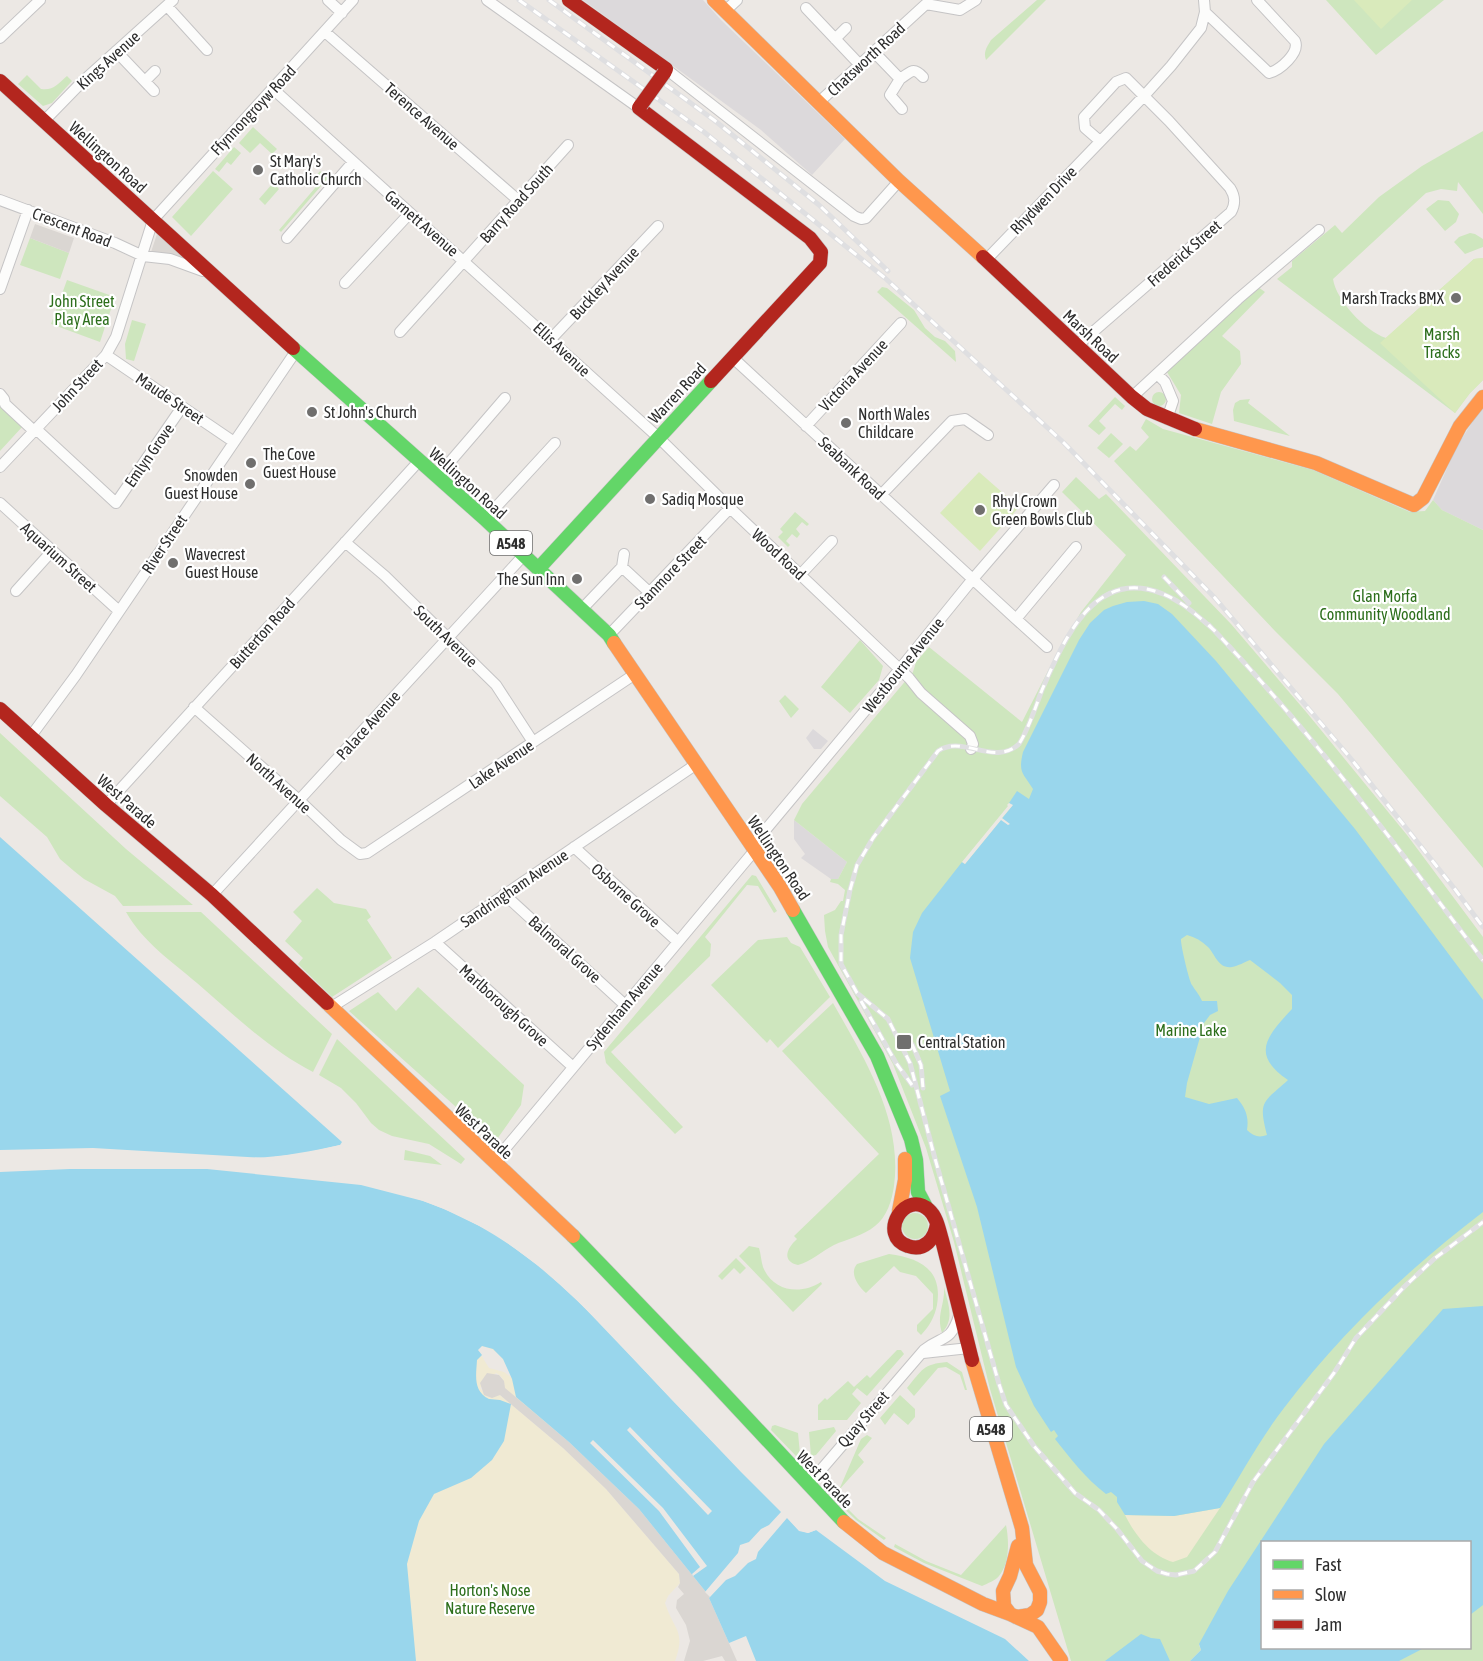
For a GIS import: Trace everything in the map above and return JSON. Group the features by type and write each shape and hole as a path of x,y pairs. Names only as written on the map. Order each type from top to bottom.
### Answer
{"main road":[{"path":"569,0 665,71 640,107"},
{"name":"Marsh Road","path":"714,0 899,181 1132,397 1167,419 1186,427 1316,463 1414,505 1423,498 1460,426 1483,397"},
{"name":"Wellington Road","path":"0,81 296,351 539,568 609,635 800,920 878,1056 911,1139 916,1160 918,1192 926,1207"},
{"name":"Warren Road","path":"539,568 820,263 822,250 810,238 640,107"},
{"name":"West Parade","path":"0,709 106,805 212,895 587,1251 855,1532 883,1553 983,1604 1013,1615"},
{"name":"Wellington Road","path":"898,1107 906,1168 899,1211"},
{"path":"912,1204 926,1207 936,1217 937,1230 931,1241 914,1248 901,1243 895,1233 894,1222 899,1211 912,1204"},
{"name":"A548","path":"937,1224 945,1246 969,1348 1024,1535 1025,1562 1040,1593 1061,1661"},
{"name":"A548","path":"914,1248 933,1260 944,1273 955,1296"},
{"name":"A548","path":"1016,1508 1018,1551 1003,1591 1002,1601 1013,1615 1038,1628 1061,1661"},
{"path":"1006,1586 1011,1581 1025,1578 1036,1585"},
{"name":"West Parade","path":"938,1580 984,1593 995,1592 1006,1586"},
{"path":"1013,1615 1022,1618 1034,1613 1041,1602"}],"street":[{"path":"0,38 40,0"},
{"path":"328,0 342,13"},
{"name":"Ffynnongroyw Road","path":"153,220 353,0"},
{"path":"487,0 640,107"},
{"path":"725,11 737,0"},
{"name":"Chatsworth Road","path":"819,102 926,2 960,10 976,0"},
{"name":"Rhydwen Drive","path":"986,260 1144,96 1193,39 1201,28 1205,12 1204,0"},
{"path":"1205,12 1269,73 1275,71 1296,51 1297,46 1257,0"},
{"path":"170,3 207,50"},
{"name":"Kings Avenue","path":"44,121 82,82 170,3"},
{"path":"806,8 860,65"},
{"path":"836,39 846,28"},
{"name":"Terence Avenue","path":"325,32 518,200"},
{"path":"116,51 154,91"},
{"path":"874,52 900,79"},
{"path":"902,109 890,95 900,79 914,70 923,77"},
{"path":"145,81 155,71"},
{"path":"665,71 854,216 861,219 866,218 899,181"},
{"path":"1100,141 1085,128 1083,120 1116,82 1126,78 1144,96"},
{"name":"Garnett Avenue","path":"273,89 465,261"},
{"name":"Frederick Street","path":"1078,345 1230,212 1234,204 1230,188 1144,96"},
{"name":"Barry Road South","path":"400,332 568,145"},
{"path":"287,238 353,162"},
{"name":"Crescent Road","path":"0,200 115,243 143,256 170,260 212,274"},
{"path":"0,288 28,210"},
{"path":"345,283 410,213"},
{"name":"John Street","path":"0,467 106,355 116,337 153,220"},
{"name":"Buckley Avenue","path":"551,339 658,226"},
{"path":"1132,397 1238,298 1319,230"},
{"name":"Ellis Avenue","path":"465,261 658,438"},
{"name":"Victoria Avenue","path":"806,426 901,323"},
{"name":"River Street","path":"31,736 76,675 296,351"},
{"name":"Maude Street","path":"106,355 234,442"},
{"name":"Seabank Road","path":"732,357 1047,647"},
{"path":"1157,374 1165,382 1173,401 1167,419"},
{"path":"0,394 5,404 35,430"},
{"path":"437,477 505,398"},
{"name":"Emlyn Grove","path":"35,430 116,503 182,407"},
{"path":"881,495 952,421 965,419 988,435"},
{"name":"Wood Road","path":"658,438 917,686 921,693 970,736 973,744 971,749"},
{"path":"485,519 555,443"},
{"name":"Butterton Road","path":"106,805 419,461"},
{"name":"Westbourne Avenue","path":"753,848 972,580 1054,485"},
{"name":"Aquarium Street","path":"0,503 119,610"},
{"name":"Stanmore Street","path":"609,635 730,508"},
{"path":"801,574 832,541"},
{"name":"South Avenue","path":"345,542 385,576 496,685 533,742"},
{"path":"1016,620 1076,547"},
{"path":"16,591 52,551"},
{"path":"582,609 622,567 624,554"},
{"name":"Palace Avenue","path":"212,895 524,555"},
{"path":"622,567 650,593"},
{"name":"Lake Avenue","path":"367,853 635,674"},
{"name":"North Avenue","path":"194,707 354,851 360,854 367,853"},
{"name":"Sandringham Avenue","path":"330,1008 435,942 695,765"},
{"name":"Osborne Grove","path":"574,847 678,942"},
{"name":"Sydenham Avenue","path":"494,1162 678,942 753,848"},
{"name":"Balmoral Grove","path":"504,894 625,1005"},
{"name":"Marlborough Grove","path":"435,942 573,1067"},
{"name":"Quay Street","path":"808,1485 920,1354 928,1346 947,1338 960,1314"},
{"path":"920,1354 969,1348"}],"shaded area":[{"path":"583,0 703,0 845,139 812,175 761,130"},
{"path":"35,224 74,238 69,253 30,238"},
{"path":"157,234 187,258 151,252"},
{"path":"1483,406 1483,530 1442,510 1433,500 1457,446"},
{"path":"813,729 828,741 821,749 814,749 806,738"},
{"path":"794,820 847,862 838,879 831,879 801,858 805,854 794,839"},
{"path":"487,1373 499,1375 504,1381 505,1388 569,1442 639,1509 710,1597 737,1661 725,1661 722,1656 703,1661 684,1661 690,1641 686,1625 676,1608 677,1600 684,1594 678,1587 679,1574 606,1489 563,1448 500,1395 492,1398 484,1395 480,1383"}],"green space":[{"path":"1037,0 1046,0 986,60 985,52 991,40"},
{"path":"1326,0 1444,0 1376,55"},
{"path":"1354,0 1412,0 1381,29"},
{"path":"27,75 41,89 52,88 67,76 72,81 52,103 43,106 18,84"},
{"path":"253,127 277,149 272,154 260,143 250,153 239,143"},
{"name":"Marsh Tracks","path":"1483,131 1483,214 1458,182 1457,191 1441,189 1426,193 1333,279 1340,296 1353,314 1369,329 1386,338 1474,259 1483,258 1483,380 1455,413 1277,279 1292,267 1292,261 1335,225 1342,233 1379,197 1422,166"},
{"path":"234,147 241,153 231,165 227,162 219,172 215,169"},
{"path":"213,171 233,189 191,236 172,217"},
{"path":"320,171 328,178 281,232 279,230 321,181 316,176"},
{"path":"273,183 279,189 265,205 259,199"},
{"path":"1438,200 1449,201 1459,214 1456,222 1445,231 1426,209"},
{"path":"1470,233 1483,239 1483,247 1465,254 1454,242 1459,237"},
{"path":"30,238 69,253 60,279 20,265"},
{"name":"Marsh Tracks BMX","path":"1483,258 1483,380 1455,413 1380,343 1474,259"},
{"name":"John Street Play Area","path":"67,280 115,297 100,342 51,324"},
{"path":"882,287 887,288 914,310 925,328 935,337 945,341 955,351 956,362 877,292"},
{"path":"1258,287 1265,292 1222,336 1240,351 1241,364 1221,392 1212,424 1179,413 1181,395 1167,372"},
{"path":"132,320 146,324 134,361 126,359 125,344"},
{"path":"1156,392 1162,392 1166,399 1162,406 1156,406 1152,402 1152,396"},
{"path":"1115,397 1125,406 1122,410 1115,404 1099,421 1106,428 1099,435 1088,426"},
{"path":"1250,399 1248,403 1290,436 1234,421 1235,403"},
{"path":"0,405 23,426 0,451"},
{"name":"Glan Morfa Community Woodland","path":"1146,419 1163,429 1313,470 1410,512 1425,511 1433,500 1442,510 1483,530 1483,868 1338,694 1114,461 1130,446 1136,451 1149,437 1141,428"},
{"path":"1111,433 1123,444 1109,458 1097,448"},
{"name":"Rhyl Crown Green Bowls Club","path":"979,472 1019,507 980,551 940,513"},
{"name":"Marine Lake","path":"1076,477 1099,499 1106,494 1231,624 1407,835 1483,937 1483,1431 1261,1541 1199,1645 1201,1650 1190,1661 1071,1661 990,1389 954,1242 926,1148 893,1064 828,947 824,915 835,910 843,901 845,890 838,884 830,882 831,879 838,879 847,862 794,820 802,804 913,672 916,662 929,647 1022,722 1081,612 1126,555 1062,492"},
{"path":"795,512 809,524 807,526 802,522 796,529 800,534 797,538 792,534 786,541 790,545 788,547 778,537 783,532 780,529"},
{"path":"860,640 883,666 879,680 850,713 821,687"},
{"path":"785,695 799,709 791,718 779,701"},
{"path":"0,733 126,849 193,905 123,906 115,896 84,879 60,859 47,837 0,796"},
{"path":"752,875 756,876 777,911 774,913 758,886 747,885 705,937 711,944 710,956 611,1052 683,1127 675,1134 606,1063 604,1052"},
{"path":"317,888 334,903 366,909 371,917 367,920 392,958 332,997 298,964 303,958 285,941 302,921 293,912"},
{"path":"126,912 201,912 332,1034 313,1072 267,1043 168,959 149,942"},
{"path":"787,937 791,943 800,947 830,997 778,1048 770,1039 767,1043 711,985 758,940"},
{"path":"418,987 524,1085 521,1105 495,1142 349,1011 378,992 396,1011"},
{"path":"833,1003 868,1067 887,1113 893,1137 894,1186 888,1208 883,1218 875,1226 798,1265 789,1261 787,1254 797,1239 794,1236 879,1154 782,1051"},
{"path":"337,1039 465,1159 461,1164 429,1144 392,1136 379,1130 341,1088 319,1075"},
{"path":"405,1150 430,1156 442,1165 404,1160"},
{"path":"915,1213 924,1217 928,1226 924,1235 915,1239 906,1235 902,1226 906,1217"},
{"path":"749,1246 759,1248 763,1267 773,1282 780,1286 796,1290 821,1282 822,1284 793,1312 739,1256"},
{"path":"889,1254 919,1263 933,1275 938,1293 937,1305 931,1321 921,1335 917,1331 917,1325 933,1309 933,1294 916,1276 900,1272 894,1266 866,1293 854,1275 857,1264"},
{"path":"736,1258 746,1268 740,1274 734,1268 722,1280 718,1276"},
{"path":"944,1287 949,1305 949,1317 942,1333 940,1315"},
{"path":"897,1350 901,1350 904,1354 867,1396 857,1388 852,1394 861,1403 847,1420 818,1420 818,1405 825,1398 827,1400 848,1381 854,1387 867,1375 870,1378"},
{"path":"947,1362 962,1372 967,1390 965,1390 960,1375 946,1367 938,1368 914,1396 907,1388 928,1366"},
{"path":"900,1395 915,1409 915,1417 908,1425 894,1413 885,1425 880,1418"},
{"path":"775,1425 798,1433 799,1456 796,1456 771,1430"},
{"path":"834,1427 836,1431 816,1455 811,1456 809,1432"},
{"path":"867,1435 872,1438 858,1455 864,1462 839,1490 861,1439"},
{"path":"834,1495 858,1519 886,1538 884,1540 856,1520 832,1497"},
{"path":"1006,1525 1008,1544 1003,1571 993,1581 982,1586 924,1563 894,1547 895,1544 926,1561 961,1575"},
{"path":"1471,1560 1483,1563 1483,1661 1335,1661 1334,1649 1471,1649"}],"sand":[{"path":"0,1253 448,1278 557,1432 504,1388 503,1379 496,1373 480,1388 488,1397 500,1395 563,1448 606,1489 679,1574 680,1583 665,1603 679,1636 675,1661 0,1661","holes":["480,1346 500,1356 512,1378 504,1372 489,1368 478,1350"]},
{"path":"1220,1508 1187,1557 1173,1562 1158,1555 1144,1544 1125,1515 1174,1516"}],"water":[{"name":"Marine Lake","path":"1144,601 1158,604 1172,614 1216,661 1355,829 1483,1000 1483,1212 1402,1279 1328,1354 1275,1420 1220,1508 1174,1516 1125,1515 1117,1502 1117,1497 1111,1492 1106,1494 1085,1475 1055,1439 1058,1436 1054,1430 1051,1432 1034,1406 1016,1367 977,1207 940,1096 950,1091 910,958 913,932 922,913 962,862 965,864 1012,806 1009,803 1017,791 1029,799 1033,789 1021,769 1023,752 1079,640 1090,623 1104,610 1127,602","holes":["1187,935 1206,945 1223,966 1232,967 1250,960 1292,995 1292,1009 1275,1028 1266,1045 1269,1062 1288,1080 1268,1098 1263,1108 1267,1135 1256,1136 1247,1130 1246,1113 1237,1098 1209,1104 1185,1097 1204,1023 1210,1015 1218,1011 1217,1001 1202,1001 1191,982 1181,939"]},
{"path":"0,837 342,1142 340,1145 304,1152 243,1158 239,1165 343,1181 395,1192 444,1209 510,1245 568,1292 799,1530 808,1533 816,1530 885,1581 1005,1639 1029,1661 756,1661 746,1636 729,1643 710,1597 639,1509 569,1442 516,1397 512,1379 503,1359 493,1349 482,1346 478,1350 482,1355 477,1360 476,1377 480,1392 489,1399 511,1404 504,1441 492,1460 471,1478 434,1494 419,1521 407,1564 416,1661 0,1661"},
{"path":"1483,1306 1483,1605 1471,1614 1471,1541 1261,1541 1261,1649 1422,1649 1399,1661 1190,1661 1201,1650 1199,1644 1228,1591 1324,1444 1443,1309"},
{"path":"1141,1634 1160,1639 1170,1661 1105,1661"}],"pier":[{"path":"1009,803 1013,805 1002,818 1010,824 1001,820 965,864 962,862 1008,806"},
{"path":"344,1146 307,1156 245,1161 244,1163 393,1189 445,1206 496,1231 546,1267 580,1298 801,1528 816,1530 808,1533 799,1531 787,1518 758,1552 756,1559 748,1563 735,1576 726,1580 710,1597 705,1592 738,1553 740,1545 749,1542 781,1512 578,1301 544,1270 494,1233 444,1209 423,1201 361,1185 207,1169 70,1169 0,1172 0,1150 93,1148 265,1158 306,1153"},
{"path":"630,1427 712,1511 708,1515 627,1430"},
{"path":"593,1440 663,1508 707,1566 693,1576 692,1574 700,1567 659,1511 590,1443"}],"tram line":[{"path":"1483,960 1357,796 1227,642 1204,620 1174,600 1154,591 1133,588 1112,591 1099,598 1087,610 1066,641 1025,733 1016,747 998,754 957,746 938,751 861,857 844,918 840,954 841,964 857,993 888,1019 910,1063 999,1384 1011,1413 1054,1472 1096,1508 1143,1560 1164,1573 1176,1575 1187,1573 1202,1566 1210,1558 1253,1482 1332,1376 1356,1338 1415,1275 1483,1222"}],"railway":[{"path":"519,0 704,132 885,278 1064,443 1215,598 1352,760 1483,927"},
{"path":"549,0 714,120 819,205 888,271"},
{"path":"1164,577 1189,603"},
{"path":"1215,631 1197,615 1163,594 1139,588 1118,590 1101,599 1085,612 1072,630 1042,690 1019,744 1009,750 999,752 957,746 938,751 873,838 857,865 850,890 841,935 841,964 857,993 888,1019 910,1063 1006,1405 1034,1446 1075,1493 1099,1510 1117,1529 1142,1561 1157,1571 1167,1574 1176,1575 1194,1571 1215,1552 1253,1482 1334,1373 1356,1338 1434,1259 1483,1222"},
{"path":"1209,625 1317,746 1483,960"},
{"path":"861,1001 896,1063 912,1085"},
{"path":"912,1044 921,1065 923,1088"}],"traffic: fast":[{"path":"293,348 485,519 609,635 614,643"},
{"path":"539,568 711,381"},
{"path":"793,910 877,1056 911,1139 916,1160 918,1192 926,1207"},
{"path":"573,1236 844,1522"}],"traffic: slow":[{"path":"714,0 899,181 983,257"},
{"path":"1195,429 1316,463 1414,505 1423,498 1460,426 1483,397"},
{"path":"614,643 780,887 793,910"},
{"path":"327,1003 573,1236"},
{"path":"899,1211 905,1180 905,1159"},
{"path":"972,1360 1022,1528 1026,1565 1040,1592 1037,1610 1030,1615 1016,1617"},
{"path":"844,1522 883,1553 983,1604 1010,1614"},
{"path":"1018,1546 1010,1576 1003,1591 1004,1606 1010,1614 1038,1627 1061,1660"}],"traffic: jam":[{"path":"569,0 666,69 664,73"},
{"path":"641,105 664,73"},
{"path":"0,81 293,348"},
{"path":"641,105 639,108 810,238 821,252 820,263 711,381"},
{"path":"983,257 1132,397 1147,409 1195,429"},
{"path":"0,709 106,805 212,895 327,1003"},
{"path":"937,1224 931,1239 919,1247 908,1246 899,1241 895,1233 898,1216 911,1205 920,1205 934,1216 937,1224 942,1240 972,1360"}],"place":[{"name":"St Mary's Catholic Church","path":"258,170"},
{"name":"Marsh Tracks BMX","path":"1456,298"},
{"name":"St John's Church","path":"312,412"},
{"name":"North Wales Childcare","path":"846,423"},
{"name":"The Cove Guest House","path":"251,463"},
{"name":"Snowden Guest House","path":"250,484"},
{"name":"Sadiq Mosque","path":"650,499"},
{"name":"Rhyl Crown Green Bowls Club","path":"980,510"},
{"name":"Wavecrest Guest House","path":"173,563"},
{"name":"The Sun Inn","path":"577,579"},
{"name":"Central Station","path":"904,1042"}],"park label":[{"name":"Horton's Nose Nature Reserve","path":"490,1599"}]}
